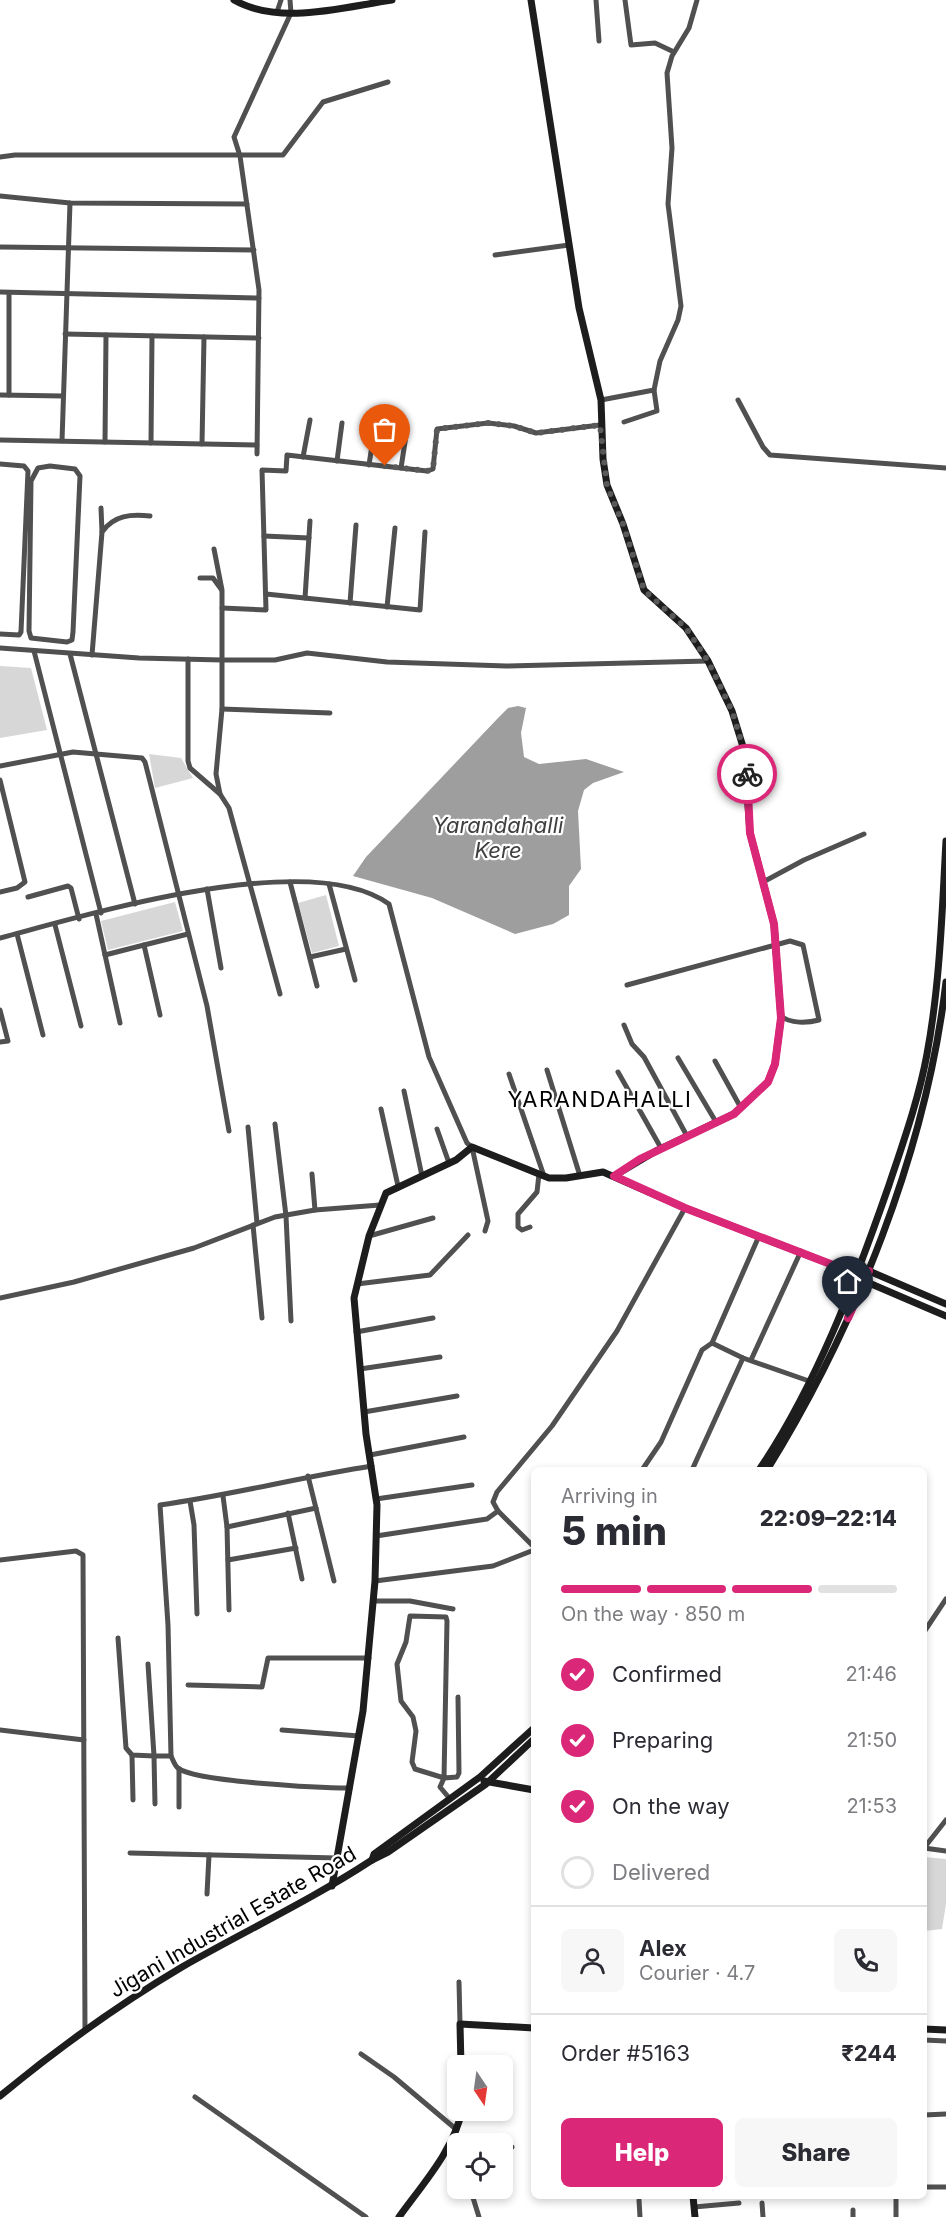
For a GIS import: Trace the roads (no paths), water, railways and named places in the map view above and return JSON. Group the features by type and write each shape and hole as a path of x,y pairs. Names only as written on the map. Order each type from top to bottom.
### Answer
{"street":[{"path":"234,0 250,9 291,13 392,0"},
{"path":"277,12 281,0"},
{"path":"257,454 259,298 240,156 234,137 291,13 290,0"},
{"path":"531,0 579,308 601,400 600,425 607,486 623,524 644,590 686,628 708,661 732,711 744,750 750,833 774,924 780,1014 775,1064 768,1082 741,1108 661,1148 614,1176"},
{"path":"596,0 599,41"},
{"path":"625,0 631,45 655,43 674,52"},
{"path":"624,422 657,411 654,390 660,361 678,320 681,306 668,204 672,148 667,73 674,52 689,28 697,0"},
{"path":"0,157 15,154 283,155 323,102 388,81"},
{"path":"0,196 70,202 247,204"},
{"path":"62,441 70,202"},
{"path":"495,255 569,245"},
{"path":"0,247 254,250"},
{"path":"0,292 259,298"},
{"path":"9,292 9,395"},
{"path":"65,334 259,338"},
{"path":"105,442 106,335"},
{"path":"151,443 152,336"},
{"path":"202,444 204,337"},
{"path":"601,400 654,390"},
{"path":"0,395 63,396"},
{"path":"738,400 770,455 946,468"},
{"path":"303,457 310,420"},
{"path":"337,461 342,423"},
{"path":"222,608 266,610 262,470 286,471 287,455 369,465 433,469 437,429 488,423 514,426 536,433 600,425"},
{"path":"369,465 375,426"},
{"path":"401,468 407,429"},
{"path":"0,440 257,445"},
{"path":"0,464 24,466 28,471 21,632 19,635 0,634"},
{"path":"66,467 75,470 80,476 72,640 59,642 45,640 31,638 29,631 31,481 38,468 66,467"},
{"path":"92,655 102,532 101,508"},
{"path":"102,532 116,519 132,514 150,516"},
{"path":"305,598 310,521"},
{"path":"350,603 356,525"},
{"path":"387,607 395,528"},
{"path":"266,594 420,610 425,532"},
{"path":"264,536 309,538"},
{"path":"214,549 222,590 222,709 216,774 220,794"},
{"path":"201,578 213,578 222,590"},
{"path":"45,640 46,652"},
{"path":"59,642 60,653"},
{"path":"0,648 70,654 222,660 275,660 307,653 387,662 506,666 708,661"},
{"path":"34,651 98,914 120,1023"},
{"path":"70,654 135,904"},
{"path":"188,659 188,761 190,768 220,794 229,807 280,994"},
{"path":"222,709 330,713"},
{"path":"0,766 60,754 94,753 142,758 145,762 213,1037 230,1131"},
{"path":"0,780 24,882 17,888 0,892"},
{"path":"763,882 804,860 864,834"},
{"path":"761,1467 809,1381 856,1278 903,1144 927,1054 943,946 946,841"},
{"path":"290,882 317,986"},
{"path":"0,938 178,894 250,883 329,884 374,893 389,904 429,1057 467,1143 472,1147 497,1154 542,1175 566,1178 603,1172 685,1208 801,1251 846,1270 856,1278 946,1316"},
{"path":"329,884 355,980"},
{"path":"28,897 68,886 71,888 79,919"},
{"path":"207,889 221,968"},
{"path":"55,925 81,1026"},
{"path":"17,934 43,1035"},
{"path":"105,955 189,934"},
{"path":"627,985 790,941 799,941 803,945 819,1020 791,1021 780,1014"},
{"path":"144,945 160,1015"},
{"path":"310,957 346,949"},
{"path":"769,1467 815,1390 869,1271 912,1143 935,1055 946,982"},
{"path":"0,1010 8,1041 0,1042"},
{"path":"624,1025 632,1044 644,1057 687,1136"},
{"path":"678,1058 716,1122"},
{"path":"715,1061 741,1108"},
{"path":"547,1070 580,1176"},
{"path":"618,1072 661,1148"},
{"path":"509,1074 542,1175 537,1192 518,1214 518,1227 522,1230 530,1227"},
{"path":"404,1091 422,1176"},
{"path":"381,1109 398,1186"},
{"path":"275,1124 286,1216 291,1321"},
{"path":"248,1127 262,1318"},
{"path":"437,1129 449,1163"},
{"path":"332,1886 359,1736 369,1658 375,1581 376,1499 364,1412 354,1298 369,1236 386,1193 466,1154 472,1147"},
{"path":"472,1147 488,1221 485,1231"},
{"path":"312,1174 315,1210"},
{"path":"0,1298 74,1282 183,1251 255,1224 286,1216 315,1210 380,1206"},
{"path":"531,1546 498,1511 493,1502 497,1492 552,1426 617,1331 685,1208"},
{"path":"369,1236 434,1218"},
{"path":"357,1284 430,1275 468,1235"},
{"path":"644,1467 661,1442 702,1350 712,1342 759,1236"},
{"path":"751,1360 801,1251"},
{"path":"846,1270 869,1271 946,1304"},
{"path":"356,1332 433,1318"},
{"path":"712,1342 743,1358 809,1381"},
{"path":"360,1369 440,1357"},
{"path":"693,1467 743,1358"},
{"path":"364,1412 457,1396"},
{"path":"370,1455 464,1437"},
{"path":"179,1807 179,1769 171,1756 168,1625 160,1505 223,1496 309,1476 372,1466"},
{"path":"309,1476 334,1581"},
{"path":"376,1499 472,1485"},
{"path":"223,1496 227,1527 229,1610"},
{"path":"190,1501 194,1525 197,1614"},
{"path":"227,1527 316,1509"},
{"path":"376,1536 488,1520 498,1511"},
{"path":"288,1513 302,1579"},
{"path":"228,1560 296,1548"},
{"path":"375,1581 493,1566 531,1550"},
{"path":"0,1560 76,1551 82,1556 85,2030"},
{"path":"927,1628 946,1599"},
{"path":"374,1601 417,1601 453,1609"},
{"path":"450,1799 440,1788 444,1778 447,1621 446,1617 441,1615 410,1616 406,1642 398,1656 401,1701 413,1717 416,1731 412,1762 415,1769 444,1778 457,1777 459,1773 458,1697"},
{"path":"118,1638 126,1748 132,1755 133,1800"},
{"path":"188,1685 261,1687 268,1658 369,1658"},
{"path":"148,1664 155,1804"},
{"path":"0,1730 84,1740"},
{"path":"282,1730 359,1736"},
{"name":"Jigani Industrial Estate Road","path":"372,1860 374,1854 480,1777 531,1731"},
{"name":"Jigani Industrial Estate Road","path":"0,2096 85,2030 180,1968 332,1886 388,1852 486,1784 531,1742"},
{"path":"132,1755 171,1756"},
{"path":"179,1769 196,1776 291,1787 350,1788"},
{"path":"480,1777 486,1784 531,1790"},
{"path":"927,1844 946,1820"},
{"path":"927,1848 946,1851"},
{"path":"130,1853 337,1858"},
{"path":"207,1894 209,1855"},
{"path":"459,1982 461,2055"},
{"path":"460,2024 531,2028"},
{"path":"927,2029 946,2030"},
{"path":"927,2040 946,2041"},
{"path":"361,2054 394,2077 453,2133"},
{"path":"195,2097 366,2217"},
{"path":"927,2115 946,2115"},
{"path":"399,2217 433,2171 447,2146"},
{"path":"927,2187 946,2187"},
{"path":"473,2199 479,2217"},
{"path":"693,2199 695,2217"},
{"path":"896,2199 896,2217"},
{"path":"639,2200 640,2217"},
{"path":"694,2207 739,2203"},
{"path":"762,2203 763,2217"}],"water":[{"name":"Yarandahalli Kere","path":"518,706 526,708 521,733 524,757 539,764 586,759 624,772 593,783 584,790 578,811 581,869 569,886 569,915 553,924 515,934 432,898 353,876 366,857 499,717 508,708"}],"district":[{"name":"YARANDAHALLI","path":"600,1099"}]}
